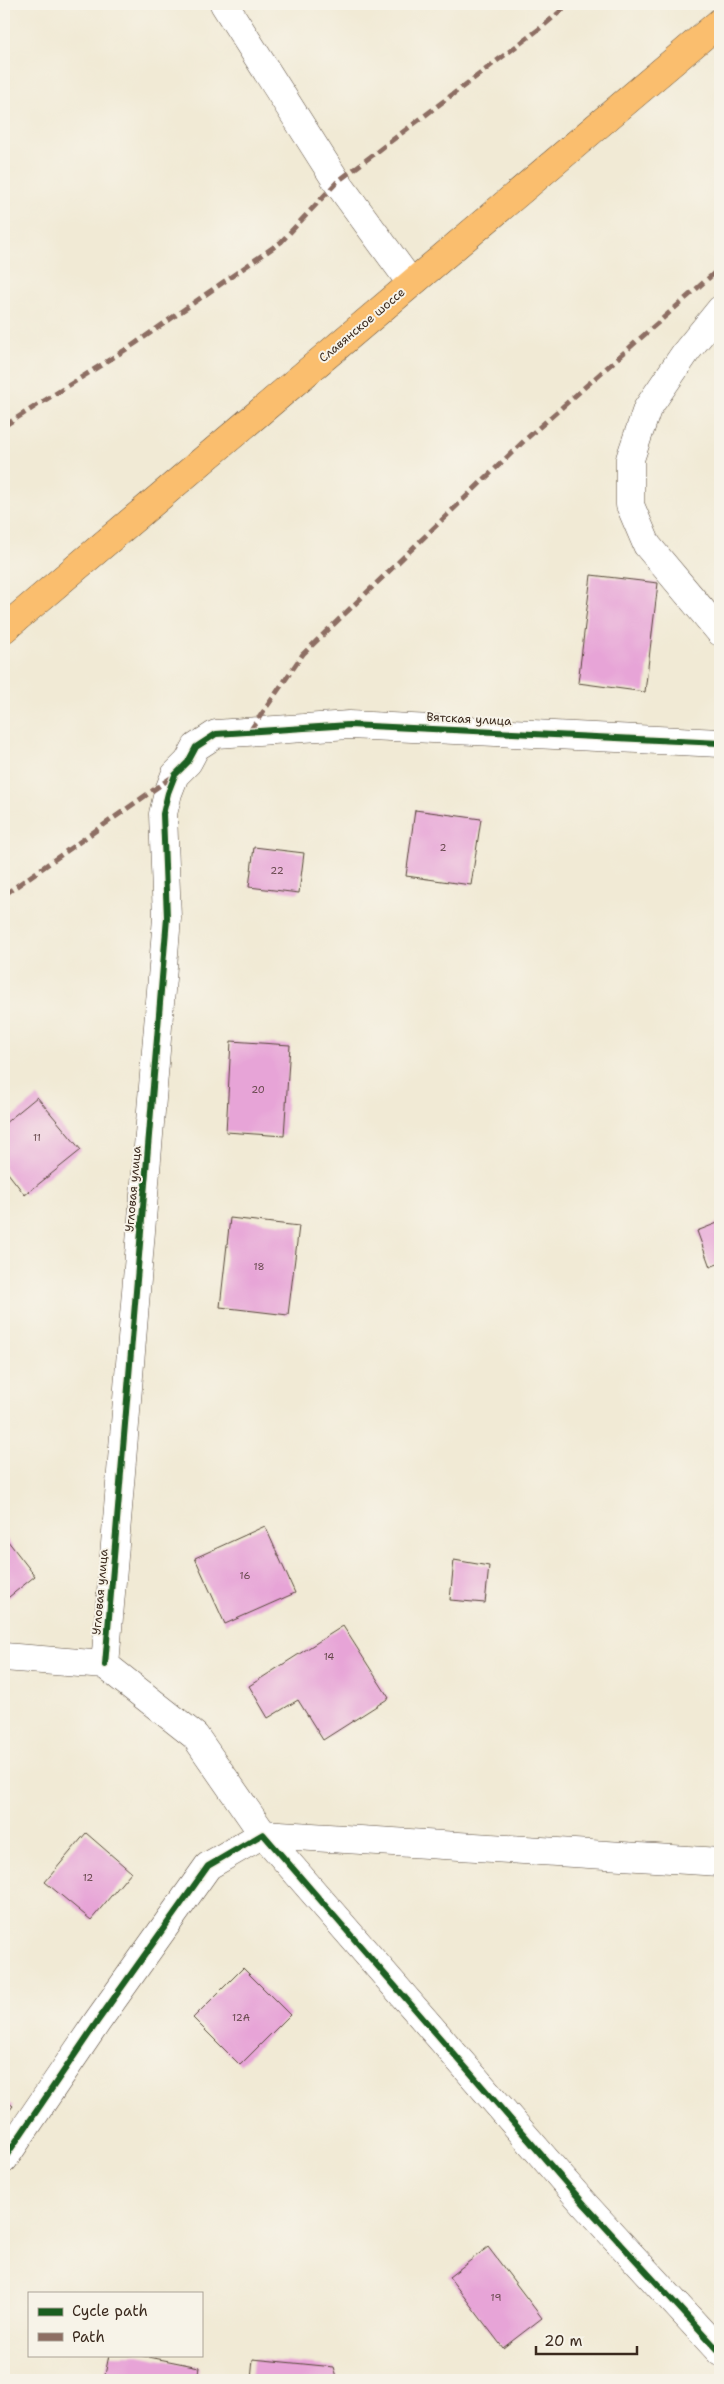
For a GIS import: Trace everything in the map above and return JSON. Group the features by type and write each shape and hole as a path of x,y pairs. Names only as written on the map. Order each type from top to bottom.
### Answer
{"main road":[{"name":"Славянское шоссе","path":"4,629 720,22"}],"street":[{"path":"224,4 337,182 411,284"},
{"path":"720,310 686,352 646,409 630,459 630,505 647,545 720,632"},
{"name":"Вятская улица","path":"216,734 349,725 720,743"},
{"name":"Угловая улица","path":"105,1665 167,918 163,814 176,775 188,762 196,746 216,734"},
{"path":"4,1657 105,1665 195,1736 263,1834 585,2205 720,2352"},
{"path":"4,2159 97,2022 208,1866 263,1834 720,1862"}],"building":[{"path":"591,575 658,583 645,692 578,683"},
{"path":"415,810 481,819 471,885 406,876"},
{"path":"254,847 304,853 299,893 249,887"},
{"path":"231,1041 290,1045 284,1136 226,1132"},
{"path":"37,1097 81,1150 25,1195 4,1168 4,1124"},
{"path":"230,1218 299,1226 288,1315 220,1307"},
{"path":"720,1222 720,1263 710,1267 697,1231"},
{"path":"265,1526 295,1593 225,1624 195,1558"},
{"path":"4,1536 35,1576 4,1601"},
{"path":"454,1560 489,1566 485,1603 450,1600"},
{"path":"343,1626 389,1698 323,1740 298,1700 268,1718 249,1686"},
{"path":"86,1833 131,1872 91,1920 45,1882"},
{"path":"243,1968 290,2015 240,2065 193,2018"},
{"path":"4,2099 13,2106 4,2117"},
{"path":"488,2247 542,2318 503,2348 449,2277"},
{"path":"109,2356 144,2356 199,2367 197,2380 104,2380"},
{"path":"253,2359 334,2367 338,2380 251,2380"}],"marked path":[{"path":"4,426 133,345 281,242 337,182 543,26 569,4"},
{"path":"250,731 303,654 526,439 720,268"},
{"path":"4,895 172,777"}],"cycle path":[{"path":"105,1665 167,918 163,814 175,775 188,762 196,747 216,734 349,725 720,743"},
{"path":"4,2159 97,2022 208,1866 263,1834 585,2205 720,2352"}]}
